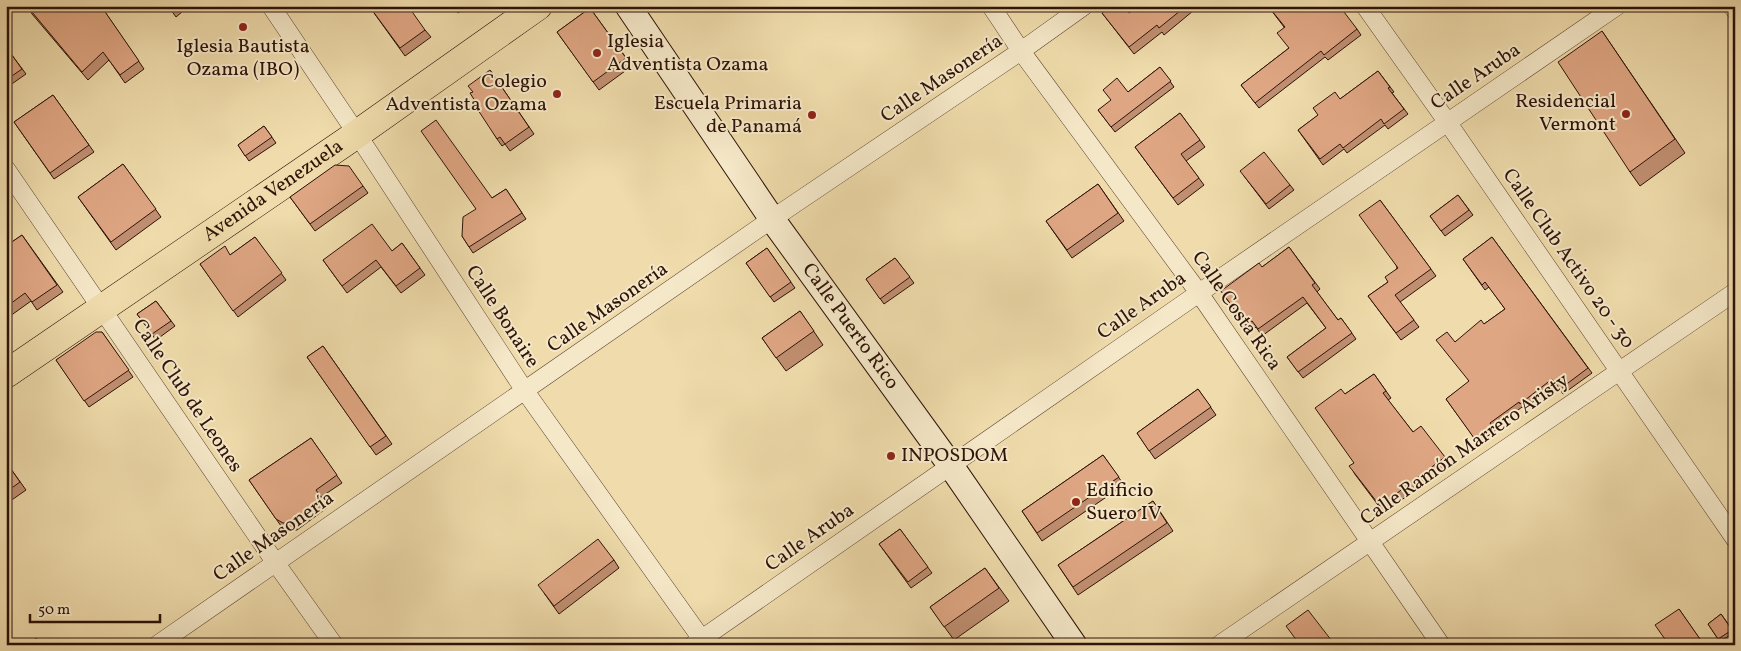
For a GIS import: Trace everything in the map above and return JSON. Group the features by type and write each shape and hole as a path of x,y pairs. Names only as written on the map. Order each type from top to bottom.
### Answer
{"main road":[{"name":"Avenida Venezuela","path":"6,374 357,134 538,6"}],"street":[{"name":"Calle Bonaire","path":"272,6 525,391 701,643"},
{"name":"Calle Puerto Rico","path":"628,6 772,219 951,466 1074,645"},
{"name":"Calle Costa Rica","path":"991,6 1021,51 1199,293 1441,645"},
{"name":"Calle Masonería","path":"157,645 772,219 1021,51 1084,6"},
{"name":"Calle Club Activo 20 - 30","path":"1365,6 1735,538"},
{"name":"Calle Aruba","path":"701,643 1199,293 1618,6"},
{"path":"1732,6 1735,10"},
{"name":"Calle Club de Leones","path":"6,169 334,645"},
{"name":"Calle Ramón Marrero Aristy","path":"1219,645 1735,292"}],"building":[{"path":"27,6 101,6 139,61 120,75 103,52 82,72"},
{"path":"168,6 178,6 172,11"},
{"path":"369,6 408,6 425,30 400,48"},
{"path":"1111,6 1124,6 1129,13 1138,6 1186,6 1159,28 1157,25 1129,47 1102,13"},
{"path":"1268,6 1333,6 1337,11 1341,8 1357,29 1324,55 1321,51 1255,103 1241,85 1289,48 1277,33 1285,27"},
{"name":"Iglesia Adventista Ozama","path":"590,8 626,58 593,82 557,32"},
{"name":"Residencial Vermont","path":"1602,31 1675,139 1630,172 1558,62"},
{"path":"6,47 22,69 6,80"},
{"path":"1160,67 1171,81 1111,127 1098,110 1111,100 1103,90 1117,78 1128,92"},
{"path":"490,70 529,127 505,144 500,137 497,139 476,107 478,106 470,93 473,92 468,86"},
{"path":"1378,71 1404,109 1384,124 1381,119 1343,148 1340,144 1320,159 1298,130 1318,115 1313,108 1335,92 1340,99"},
{"path":"53,95 89,145 50,173 14,122"},
{"path":"1180,113 1200,140 1181,154 1199,178 1173,198 1135,147"},
{"path":"436,120 492,198 506,189 522,213 469,247 462,236 463,217 476,209 421,131"},
{"path":"264,126 272,137 245,156 238,145"},
{"path":"1264,152 1290,185 1266,204 1240,171"},
{"path":"123,164 156,209 111,242 78,197"},
{"path":"335,165 349,166 363,186 310,224 290,197"},
{"path":"1098,184 1118,213 1067,250 1046,221"},
{"path":"1458,195 1469,210 1441,231 1430,216"},
{"path":"1380,200 1431,269 1395,295 1414,320 1396,333 1368,296 1388,282 1385,277 1398,268 1359,215"},
{"path":"372,224 392,251 402,243 420,268 396,286 376,260 342,286 323,260"},
{"path":"22,235 57,285 32,302 25,293 6,307 6,246"},
{"path":"255,237 282,273 233,311 200,264 225,246 230,255"},
{"path":"1492,237 1588,368 1560,389 1552,379 1520,404 1519,402 1490,423 1492,426 1474,438 1446,399 1469,381 1436,340 1447,332 1455,342 1481,320 1484,324 1505,309 1485,282 1482,285 1463,259"},
{"path":"1289,247 1315,283 1312,285 1338,320 1341,318 1352,333 1298,372 1287,357 1326,328 1303,297 1258,329 1252,321 1246,325 1221,291 1259,263 1262,267"},
{"path":"767,248 791,282 770,297 746,263"},
{"path":"895,258 910,277 880,299 866,279"},
{"path":"156,301 171,321 152,334 137,314"},
{"path":"800,311 814,331 776,358 762,338"},
{"path":"96,332 102,332 129,370 84,401 56,360"},
{"path":"323,346 386,436 370,447 307,357"},
{"path":"1374,374 1386,391 1383,393 1413,432 1421,426 1445,457 1380,506 1349,466 1354,463 1315,408 1341,389 1345,394"},
{"path":"1198,389 1211,407 1149,451 1137,433"},
{"path":"311,438 337,475 316,490 323,500 292,523 283,523 276,519 249,480"},
{"name":"Edificio Suero IV","path":"1103,455 1119,477 1037,533 1022,511"},
{"path":"6,462 20,482 6,492"},
{"path":"1153,501 1167,523 1073,587 1058,565"},
{"path":"900,529 928,567 908,582 879,544"},
{"path":"598,539 614,560 554,606 538,585"},
{"path":"985,568 999,588 944,627 930,607"},
{"path":"1679,609 1700,639 1692,645 1669,645 1655,625"},
{"path":"1308,610 1335,645 1300,645 1286,626"},
{"path":"1721,614 1732,630 1718,639 1708,624"},
{"path":"36,638 41,645 28,645"}],"place":[{"name":"Iglesia Bautista Ozama (IBO)","path":"243,27"},
{"name":"Iglesia Adventista Ozama","path":"597,53"},
{"name":"Colegio Adventista Ozama","path":"557,94"},
{"name":"Residencial Vermont","path":"1626,114"},
{"name":"Escuela Primaria de Panamá","path":"812,115"},
{"name":"INPOSDOM","path":"891,456"},
{"name":"Edificio Suero IV","path":"1076,502"}]}
